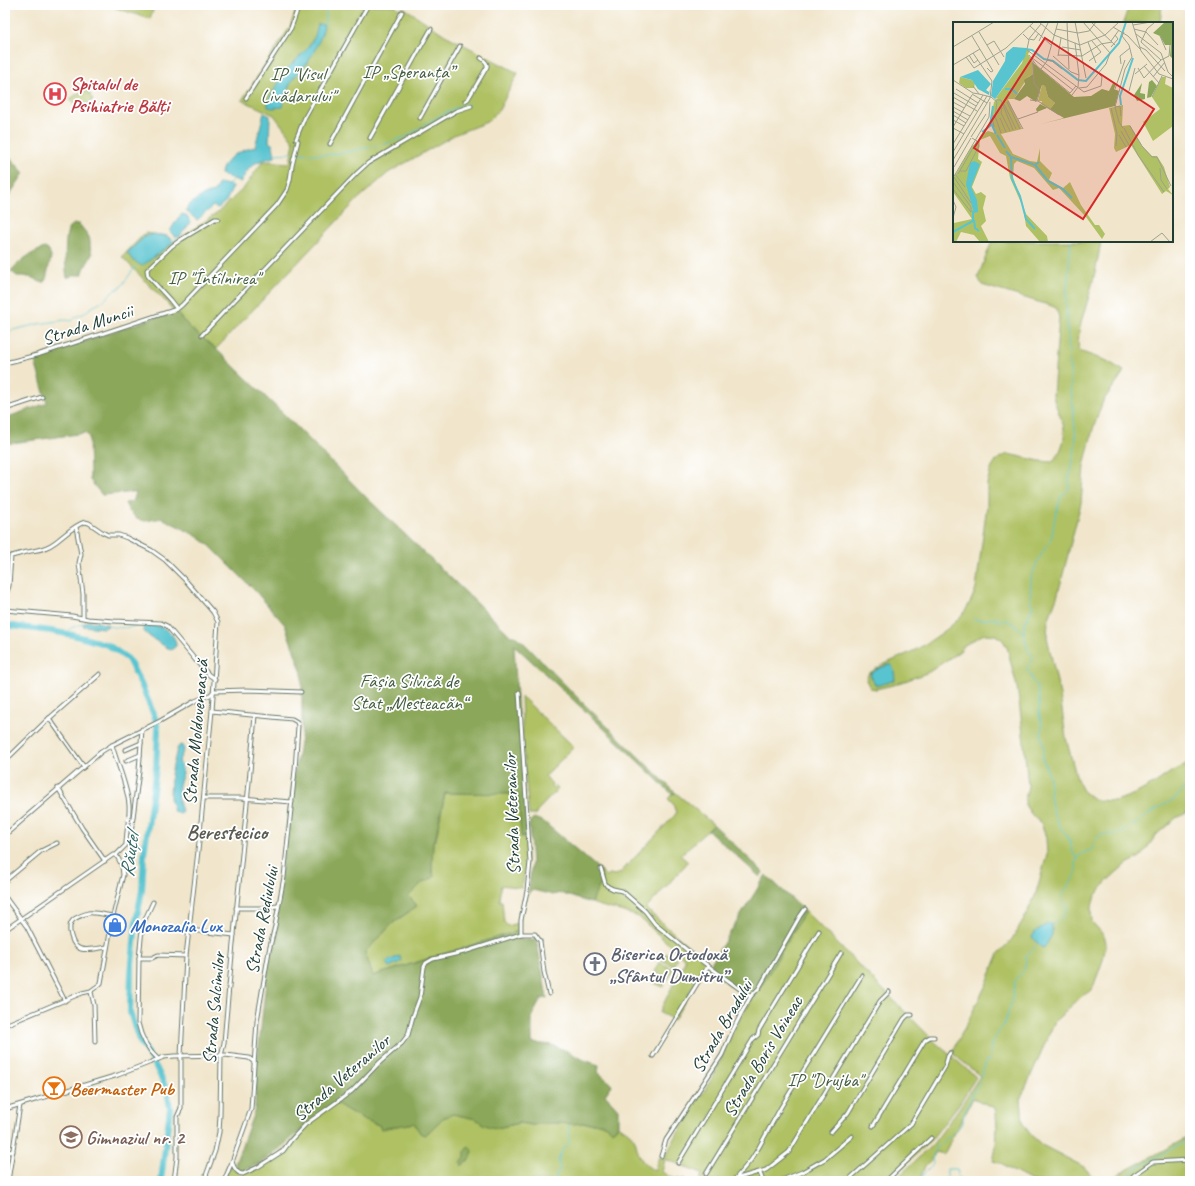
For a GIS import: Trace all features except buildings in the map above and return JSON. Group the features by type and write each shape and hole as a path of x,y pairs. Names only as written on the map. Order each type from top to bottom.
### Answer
{"street":[{"path":"246,98 291,28 299,5"},
{"path":"218,220 215,219 172,246 147,270 148,276 177,309 277,205 287,190 297,140 305,117 368,5"},
{"path":"330,144 402,12"},
{"path":"370,138 431,29"},
{"path":"420,118 460,46"},
{"path":"465,101 468,99 487,67 486,62 481,58"},
{"path":"202,335 357,172 368,163 456,111 471,106"},
{"name":"Strada Muncii","path":"5,363 37,355 177,309"},
{"path":"5,409 42,397"},
{"name":"Strada Moldovenească","path":"76,526 85,522 89,523 106,534 122,536 151,550 166,560 217,618 218,625 216,635 214,691 204,798 186,956 180,1108 177,1123 174,1181"},
{"path":"5,597 9,586 11,556 48,547 76,526 81,554 79,563 83,594 83,617"},
{"path":"5,610 83,617 88,619 154,622 164,624 214,679"},
{"path":"5,760 49,718 100,674"},
{"path":"5,835 58,788 112,744 195,701 210,695 214,691 253,690 301,692"},
{"name":"Strada Veteranilor","path":"232,1162 238,1172 243,1174 278,1155 306,1124 352,1090 379,1063 398,1047 408,1035 420,997 424,967 426,963 433,959 464,952 520,934 530,862 519,692"},
{"name":"Strada Rediulului","path":"212,711 292,719 298,724 284,877 257,1021 251,1109 224,1181"},
{"name":"Strada Salcîmilor","path":"204,1181 215,1151 219,1132 221,1056 224,1043 255,715"},
{"path":"49,718 84,767"},
{"path":"131,833 142,729"},
{"path":"125,750 141,743"},
{"path":"5,930 116,855 126,845 129,806 112,744"},
{"path":"126,761 140,755"},
{"path":"58,788 82,828 105,861"},
{"path":"204,798 292,802"},
{"path":"5,881 41,851 57,843"},
{"path":"5,1025 82,993 92,991 101,983 123,871 120,861 116,855"},
{"path":"601,869 607,886 622,891 645,910 655,924 692,954 748,995 752,996"},
{"path":"5,897 27,927 65,1001"},
{"path":"153,902 144,923 139,958 138,1015 139,1028 146,1046 157,1059"},
{"path":"236,908 278,906"},
{"name":"Strada Bradului","path":"660,1156 666,1140 722,1055 732,1032 752,996 759,988 805,909"},
{"path":"107,947 85,950 77,948 72,941 72,923 73,920 89,913 113,916"},
{"path":"189,930 234,935"},
{"path":"678,1163 753,1039 758,1035 759,1030 819,931"},
{"path":"520,934 535,934 538,938 548,994"},
{"name":"Strada Boris Voineac","path":"706,1174 841,953"},
{"path":"139,958 152,958 158,955 186,956"},
{"path":"653,1056 708,966"},
{"path":"734,1180 759,1147 862,975"},
{"path":"92,991 95,1042"},
{"path":"734,1180 766,1170 792,1149 880,1001 889,992"},
{"path":"831,1132 848,1113 904,1019 908,1015 912,1015"},
{"path":"873,1126 925,1040 927,1038 934,1037"},
{"path":"847,1181 911,1124 946,1067 950,1053"},
{"path":"5,1109 118,1075 157,1059 174,1056 221,1056 249,1058 254,1062"},
{"path":"8,1181 20,1104"},
{"path":"780,1181 802,1172 825,1159 852,1136"},
{"path":"886,1181 931,1138"},
{"path":"5,1153 13,1151"},
{"path":"1128,1181 1153,1162 1190,1160"},
{"path":"760,1173 763,1181"}],"green space":[{"path":"107,5 155,5 150,19"},
{"path":"298,5 395,5 402,10 403,7 445,35 518,73 499,110 487,122 456,134 388,173 358,199 216,349 190,328 122,257 145,233 167,236 174,242 216,214 244,188 263,161 290,163 294,142 274,115 242,100 290,27"},
{"path":"1129,5 1162,5 1160,22 1123,22"},
{"path":"86,88 93,100 78,110 70,99"},
{"path":"5,152 24,173 5,202"},
{"path":"74,224 79,224 89,237 92,254 82,275 74,275 67,278 65,260 66,238 69,228"},
{"path":"992,242 1101,242 1094,276 1081,323 1078,344 1079,351 1107,361 1124,371 1103,401 1093,429 1084,466 1081,503 1058,594 1048,621 1047,637 1060,695 1066,738 1077,779 1083,791 1095,800 1116,801 1137,793 1171,772 1190,763 1190,811 1176,818 1157,834 1140,857 1125,865 1108,880 1095,896 1091,910 1092,922 1105,938 1106,943 1103,960 1092,990 1082,996 1055,1021 1021,1098 1023,1124 1031,1135 1042,1145 1084,1167 1093,1177 1102,1181 1032,1181 1005,1167 1003,1164 993,1161 997,1134 995,1108 973,1098 944,1154 936,1152 925,1166 919,1181 894,1181 933,1144 980,1076 952,1053 986,985 1000,952 1012,939 1022,923 1035,896 1047,855 1046,838 1041,823 1032,815 1025,805 1028,786 1017,687 1007,647 1002,639 995,635 982,635 963,646 960,651 929,672 897,684 876,689 870,688 866,680 868,674 873,670 917,649 941,634 959,618 969,605 976,588 987,505 987,484 994,463 999,458 1008,454 1052,462 1058,455 1064,440 1063,424 1053,395 1059,317 1056,308 982,285 978,277"},
{"path":"44,248 49,250 51,257 44,282 24,276 17,276 11,271 26,257"},
{"name":"Fâșia Silvică de Stat „Mesteacăn“","path":"175,311 190,328 216,349 296,426 369,500 511,636 515,636 524,643 583,703 676,793 672,794 514,645 527,835 521,837 518,794 445,793 435,840 433,840 432,869 434,877 422,883 409,896 417,906 394,922 365,952 373,976 518,931 521,940 535,940 537,943 547,998 541,999 532,1016 532,1043 552,1045 584,1060 599,1065 598,1072 612,1085 605,1095 618,1109 618,1126 612,1131 607,1126 600,1123 552,1123 532,1125 519,1123 497,1128 483,1124 476,1119 453,1114 443,1118 424,1135 420,1133 414,1123 381,1129 379,1125 352,1113 336,1103 315,1117 278,1150 261,1162 242,1171 237,1169 235,1164 255,1108 257,1064 267,973 273,942 289,804 302,732 302,673 285,625 257,593 209,545 195,535 162,518 145,521 138,519 129,511 125,503 133,502 136,492 102,495 90,480 89,437 85,433 5,444 5,418 47,403 34,358"},
{"path":"521,696 574,747 545,776 552,784 551,786 553,788 555,786 558,789 535,815 529,815 523,748"},
{"path":"445,793 519,794 521,837 527,835 527,860 522,888 501,885 499,901 502,901 504,922 508,926 517,923 518,931 372,976 365,952 392,924 417,906 409,896 422,883 434,877 432,869 433,840 436,840"},
{"path":"676,793 714,825 680,855 688,862 646,909 707,962 674,1020 660,1013 685,959 639,917 591,903 602,881 600,870 607,877 609,874 616,875 620,873 675,815 676,813 673,804 668,799 672,794"},
{"path":"534,818 544,822 600,870 602,881 591,903 560,893 553,895 533,890 528,895 532,862 529,825 530,821"},
{"path":"714,825 763,872 760,877 708,830"},
{"path":"766,875 805,911 760,988 751,1000 708,968"},
{"name":"IP \"Drujba\"","path":"805,911 936,1043 976,1077 959,1104 931,1140 888,1181 700,1181 702,1173 665,1159 662,1172 672,1178 691,1181 224,1181 232,1162 234,1167 241,1174 252,1170 283,1151 309,1122 336,1103 352,1113 379,1125 381,1129 414,1122 420,1133 429,1132 443,1118 453,1114 476,1119 483,1124 497,1128 519,1123 532,1125 552,1123 600,1123 607,1126 612,1131 618,1126 632,1136 641,1159 654,1171 659,1157 664,1158 700,1094 702,1095 715,1073 734,1029"},
{"path":"666,953 677,959 673,966 662,960"},
{"path":"660,962 673,969 668,979 655,972"},
{"path":"654,976 665,982 663,987 652,982"},
{"path":"1190,1136 1190,1181 1126,1181 1127,1179 1123,1181 1106,1181"},
{"path":"468,1147 472,1149 473,1152 469,1160 462,1166 461,1163 465,1157 465,1151"}],"water":[{"path":"318,24 324,25 319,42 309,60 293,79 287,90 283,107 268,107 268,101 285,71 307,49 315,36"},
{"path":"264,113 270,116 269,142 273,145 275,157 254,164 248,170 241,182 221,174 222,168 229,159 244,150 255,147"},
{"path":"219,183 233,187 226,201 218,208 213,206 197,220 186,211 187,207 196,200 206,194 214,192"},
{"path":"182,214 187,216 191,222 179,237 174,236 170,231"},
{"path":"153,234 167,236 174,242 142,266 134,261 127,253 144,237"},
{"path":"88,621 107,624 108,626 104,628 83,626 82,624"},
{"path":"148,624 162,628 170,633 176,646 171,650 147,635 143,629 144,626"},
{"path":"888,665 892,665 895,680 880,685 875,685 870,674"},
{"path":"180,745 183,746 184,750 179,760 183,773 179,785 178,799 182,811 181,814 174,812 170,798 171,774 177,749"},
{"path":"1047,924 1052,924 1052,935 1044,948 1041,947 1032,937 1036,931"},
{"path":"400,956 402,961 389,967 386,962"}],"waterway":[{"path":"324,25 329,5"},
{"path":"298,153 327,155 382,145 405,137 430,121 459,106 468,104"},
{"path":"274,154 292,153"},
{"path":"229,185 233,178"},
{"path":"172,241 179,235"},
{"path":"1024,633 1025,623 1033,606 1030,601 1031,577 1037,562 1052,536 1061,496 1069,489 1069,477 1076,439 1071,388 1066,301 1071,242"},
{"path":"5,332 38,324 65,320 72,321 77,316 102,302 115,290 121,287 135,267"},
{"path":"974,619 982,620 996,618 997,621 1006,620 1012,623 1023,633 1027,649 1033,655 1032,662 1028,666 1027,670 1031,675 1032,681 1037,687 1039,698 1039,713 1042,726 1041,737 1044,750 1042,757 1048,772 1050,797 1054,814 1059,825 1070,841 1073,853 1077,859"},
{"path":"64,634 71,628 82,624"},
{"name":"Răuțel","path":"5,625 73,635 108,645 128,659 141,684 156,720 158,730 156,768 144,855 142,890 136,922 131,974 130,1012 139,1040 156,1067 167,1090 170,1108 161,1181"},
{"path":"108,626 122,628 144,626"},
{"path":"1052,924 1060,919 1066,911 1067,905 1064,904 1061,898 1076,874 1076,862 1079,856 1092,850 1095,841 1100,835 1115,834 1126,831 1155,810 1176,798 1190,778"},
{"path":"981,1078 986,1061 990,1060 991,1045 1004,1024 1008,1014 1015,980 1025,969 1026,956 1038,944"},
{"path":"921,1179 924,1173 933,1164 932,1159 937,1144 942,1143 961,1125 964,1112 972,1094 980,1082"},
{"path":"554,1181 560,1168 558,1161 563,1148 569,1143 569,1125"},
{"path":"1119,1181 1142,1165 1190,1139"},
{"path":"945,1181 947,1169 957,1169 958,1173 956,1176 967,1181"},
{"path":"920,1181 921,1179 929,1181"}],"place":[{"name":"Spitalul de Psihiatrie Bălți","path":"55,94"},
{"name":"Monozalia Lux","path":"115,925"},
{"name":"Biserica Ortodoxă „Sfântul Dumitru”","path":"595,964"},
{"name":"Beermaster Pub","path":"54,1088"},
{"name":"Gimnaziul nr. 2","path":"71,1137"}],"district":[{"name":"Berestecico","path":"227,832"}],"park label":[{"name":"IP „Speranța”","path":"408,71"},
{"name":"IP \"Visul Livădarului\"","path":"298,84"},
{"name":"IP \"Întîlnirea\"","path":"214,277"}]}
